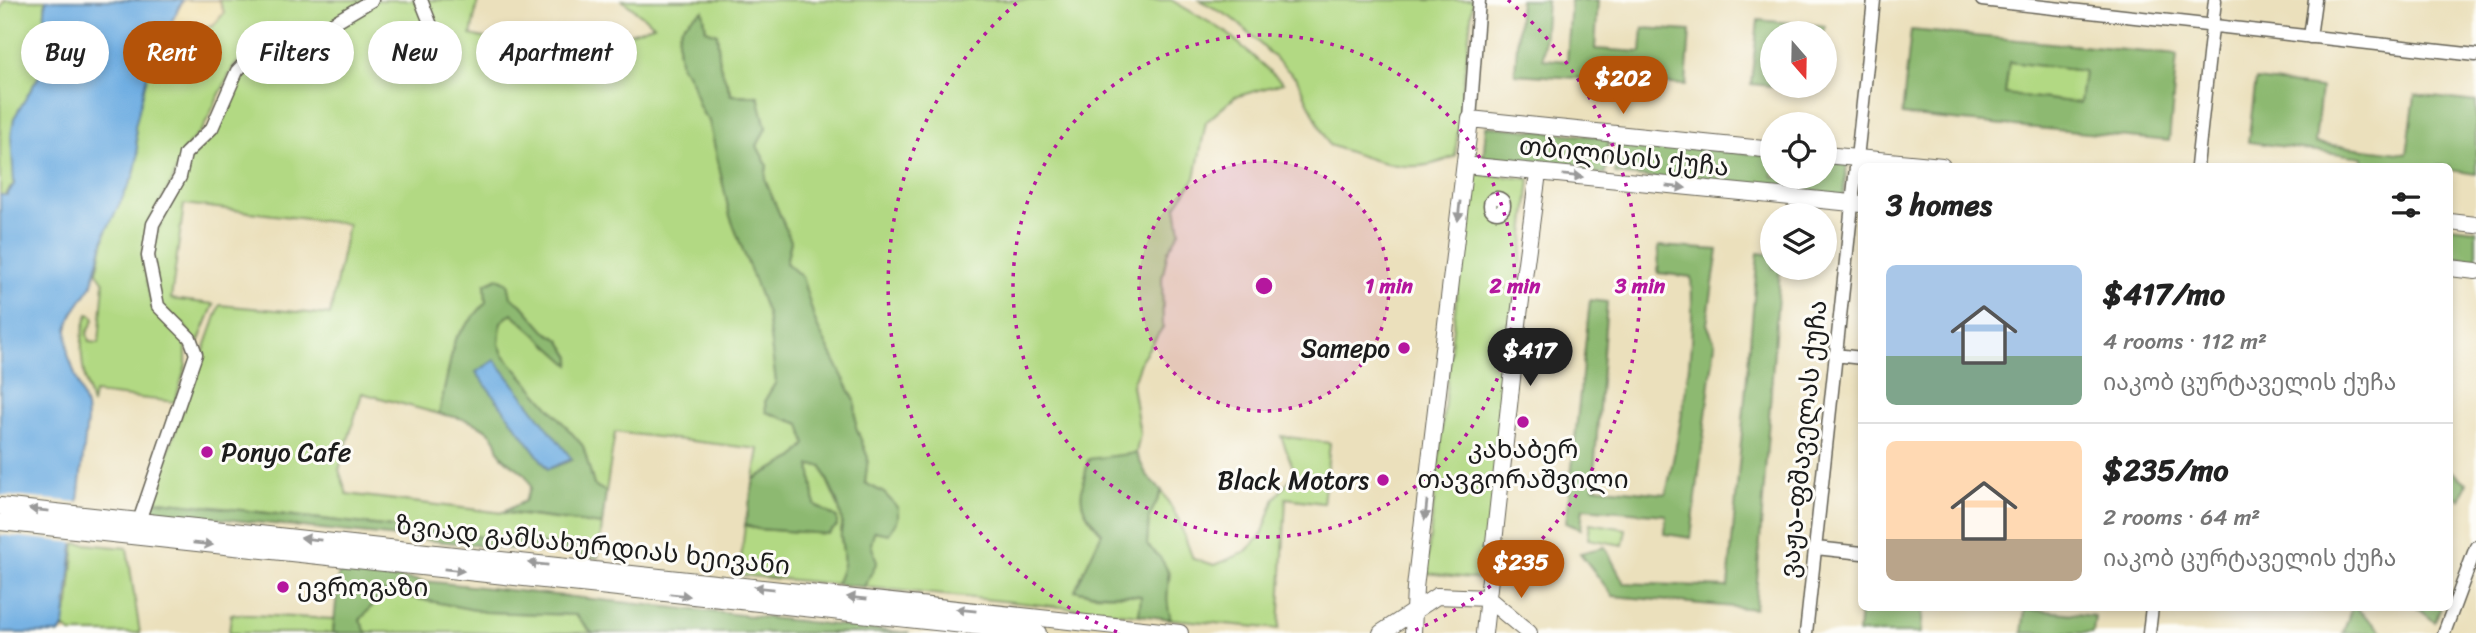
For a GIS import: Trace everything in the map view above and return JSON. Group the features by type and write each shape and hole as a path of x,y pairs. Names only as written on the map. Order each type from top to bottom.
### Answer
{"main road":[{"name":"თბილისის ქუჩა","path":"1470,119 1760,149"},
{"path":"1413,633 1470,119"},
{"path":"1837,157 1905,163"},
{"name":"თბილისის ქუჩა","path":"1465,165 1857,203"},
{"path":"1484,633 1538,173"},
{"path":"2453,222 2476,225"},
{"path":"2453,268 2476,271"},
{"name":"ზვიად გამსახურდიას ხეივანი","path":"0,506 77,522 830,603"},
{"name":"ზვიად გამსახურდიას ხეივანი","path":"0,522 139,521 882,609 1180,633"},
{"path":"1381,633 1414,608 1437,596 1487,598 1529,633"},
{"name":"ზვიად გამსახურდიას ხეივანი","path":"882,609 1038,633"}],"street":[{"path":"139,521 196,354 190,338 158,306 148,256 153,224 180,177 185,154 212,128 237,71 254,53 328,26 372,0"},
{"path":"421,0 429,21"},
{"path":"1470,119 1479,0"},
{"name":"ვაჟა-ფშაველას ქუჩა","path":"1806,633 1835,355 1857,203 1856,159 1874,0"},
{"path":"1982,0 2091,6 2310,37 2476,55"},
{"path":"2197,163 2215,0"},
{"path":"2310,37 2315,0"},
{"path":"1835,355 1858,358"},
{"path":"2453,609 2476,547"},
{"path":"1816,548 1858,553"},
{"path":"2149,633 2152,611"},
{"path":"2444,633 2452,611"}],"green space":[{"path":"5,0 46,0 44,21 21,21 21,84 34,84 14,118 14,184 4,196 0,195 0,9"},
{"path":"219,0 478,0 471,35 476,36 476,84 637,84 637,31 654,25 622,0 1171,0 1226,32 1283,83 1235,97 1206,122 1195,178 1176,206 1180,231 1168,251 1162,278 1163,327 1141,360 1132,385 1140,434 1136,453 1088,460 1082,492 1083,507 1102,533 1075,590 1092,594 1142,596 1139,615 864,587 877,562 871,544 874,531 889,533 898,519 898,508 884,493 865,483 868,458 856,427 855,401 816,324 802,277 786,263 791,241 765,180 767,165 757,146 766,128 758,96 732,95 720,65 717,34 706,30 703,11 687,22 679,33 681,67 691,80 700,108 709,121 730,216 767,314 776,382 765,400 766,412 800,424 806,444 795,457 754,479 759,449 615,432 606,492 594,485 583,446 503,354 499,344 501,322 512,313 569,364 571,357 560,340 544,331 524,307 510,297 508,283 498,278 485,284 486,302 455,339 439,414 362,393 339,470 347,494 602,525 599,550 151,500 220,305 330,315 348,224 184,204 171,299 214,304 197,345 184,325 160,305 153,264 157,232 182,181 190,152 223,120 237,84 354,84 354,21 236,21 236,64 203,128 183,151 172,182 148,223 142,255 152,308 186,340 186,365 175,402 94,393 92,405 84,371 82,336 88,314 92,315 94,320 87,333 89,342 99,343 104,282 97,272 106,231 134,175 138,156 135,127 145,84 222,84 222,21 217,21 224,13"},
{"path":"1200,0 1473,0 1455,156 1423,166 1407,166 1377,161 1329,145 1297,79 1235,20"},
{"path":"1520,0 1547,0 1543,59 1567,61 1571,0 1598,0 1595,49 1641,52 1643,28 1690,31 1686,85 1515,74"},
{"path":"703,10 706,30 717,34 720,65 731,95 758,96 766,128 757,146 767,165 765,180 791,241 786,263 802,277 816,324 855,401 856,427 868,458 865,483 884,493 898,508 898,519 889,534 874,531 871,544 877,562 864,587 836,584 843,561 842,522 839,507 822,466 810,465 815,505 837,518 837,526 828,534 757,529 745,525 754,479 795,457 806,444 800,424 766,412 765,400 776,382 767,314 730,216 709,121 700,108 691,80 681,67 679,33 687,22"},
{"path":"1758,20 1769,21 1760,21 1760,85 1751,84"},
{"path":"1911,30 2177,55 2169,141 1902,115","holes":["2009,62 2084,71 2080,103 2005,94"]},
{"path":"2009,62 2084,71 2080,103 2005,94"},
{"path":"2256,80 2321,88 2315,143 2407,154 2415,95 2476,102 2476,174 2453,170 2453,163 2362,163 2363,157 2248,142"},
{"path":"1486,126 1609,138 1605,174 1483,162"},
{"path":"1618,140 1760,155 1760,189 1615,174"},
{"path":"1837,163 1847,164 1843,197 1764,189 1837,189"},
{"path":"1470,173 1530,179 1487,580 1426,573"},
{"path":"2453,227 2476,230 2476,260 2453,257"},
{"path":"1659,246 1718,250 1707,324 1715,343 1691,538 1665,534 1666,515 1583,508 1581,529 1566,523 1590,300 1607,302 1593,487 1666,494 1690,361 1692,306 1691,277 1658,273"},
{"path":"1758,253 1760,280 1779,280 1755,609 1613,596 1580,553 1605,547 1624,583 1728,587"},
{"path":"498,278 508,283 511,297 524,307 545,331 560,340 571,358 570,365 512,313 501,322 499,344 503,354 583,446 594,485 606,492 602,525 503,512 525,501 531,487 525,475 505,460 495,439 484,428 470,421 439,414 455,339 486,302 485,284","holes":["477,372 572,459 548,469"]},
{"path":"1281,436 1330,443 1323,503 1286,498 1279,629 1171,619 1166,604 1170,573 1147,545 1149,517 1162,491 1178,519 1193,559 1215,565 1244,553 1262,535 1275,498 1295,473"},
{"path":"1136,453 1147,476 1162,491 1149,517 1147,545 1165,564 1168,572 1167,596 1171,619 1139,615 1141,596 1075,590 1102,533 1083,506 1083,483 1089,459"},
{"path":"810,465 822,466 841,514 843,561 836,584 739,575 745,525 757,529 828,534 837,518 815,505"},
{"path":"2453,472 2467,483 2460,500 2453,494"},
{"path":"151,500 599,550 598,558 148,511"},
{"path":"1590,523 1626,529 1623,545 1588,539"},
{"path":"75,543 127,548 140,633 71,633 65,628 59,633 69,604"},
{"path":"339,572 910,633 592,633 576,615 485,612 384,592 360,620 366,632 376,633 333,633"},
{"path":"384,592 485,612 576,615 592,633 366,632 360,620"},
{"path":"1860,611 1923,611 1921,633 1858,633"},
{"path":"2025,611 2095,616 2093,633 2022,633"},
{"path":"2351,611 2359,611 2384,633 2343,633"},
{"path":"2421,611 2439,611 2435,622"},
{"path":"231,614 334,619 333,633 229,633"}],"sand":[{"path":"183,0 219,0 224,12 217,21 172,21"}],"water":[{"path":"46,0 183,0 172,21 123,21 123,84 145,84 135,127 138,156 134,175 106,231 92,285 73,313 67,329 68,354 86,407 87,421 64,627 59,633 0,633 0,195 7,195 14,184 11,136 14,118 34,84 109,84 109,21 44,21"},
{"path":"495,360 572,459 548,469 476,372"}],"pier":[{"path":"0,495 79,502 75,543 0,535"}],"place":[{"name":"Samepo","path":"1404,348"},
{"name":"კახაბერ თავგორაშვილი","path":"1523,422"},
{"name":"Ponyo Cafe","path":"207,452"},
{"name":"Black Motors","path":"1383,480"},
{"name":"ევროგაზი","path":"283,587"}]}
